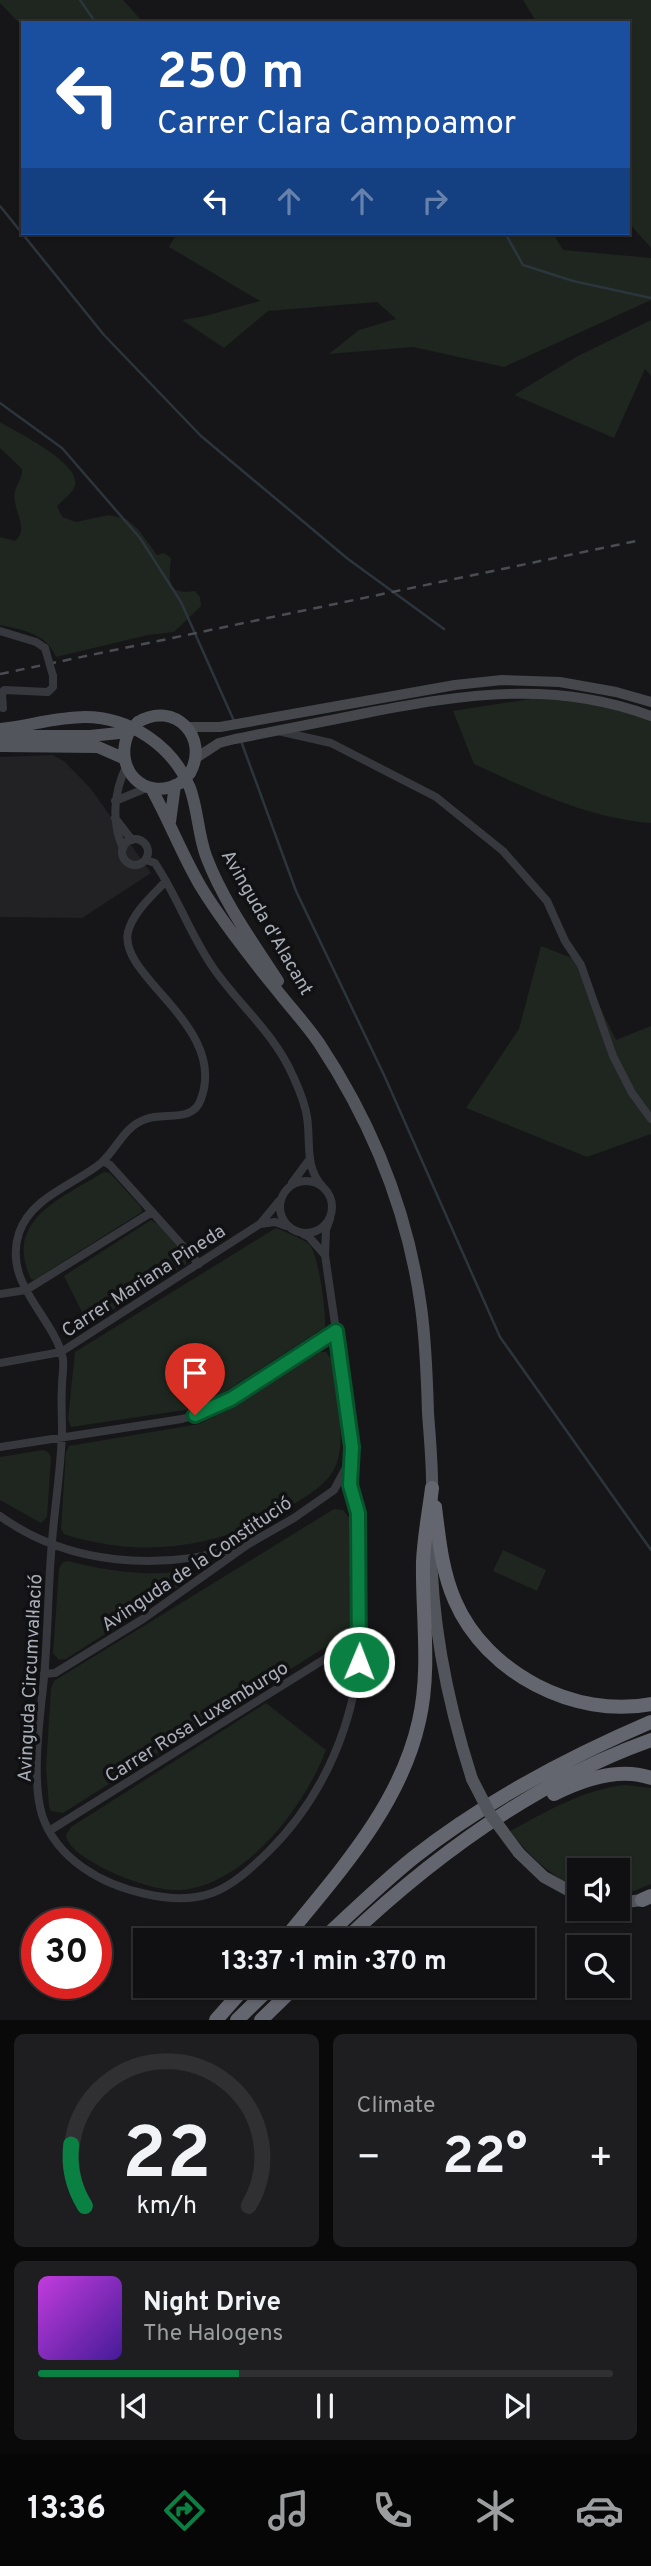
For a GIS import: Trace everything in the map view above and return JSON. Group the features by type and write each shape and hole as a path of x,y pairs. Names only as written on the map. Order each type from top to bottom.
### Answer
{"highway":[{"path":"432,1488 442,1562 455,1601 485,1647 503,1664 553,1692 592,1704 651,1704"},
{"path":"293,1928 374,1822 397,1784 410,1755 420,1719 424,1680 423,1559 432,1488"},
{"path":"335,1928 414,1857 505,1795 567,1761 651,1722"},
{"path":"359,1928 426,1870 467,1839 550,1787 651,1740"},
{"path":"517,1807 537,1803 595,1778 636,1774 651,1778"},
{"path":"216,2020 235,1998"},
{"path":"237,2020 260,1998"},
{"path":"261,2020 284,1998"}],"main road":[{"path":"187,727 220,727 455,685 502,680 560,682 616,692 651,702"},
{"path":"196,758 225,741 411,705 495,693 571,695 623,706 651,716"},
{"path":"0,736 90,736 133,727 150,716 163,715 176,719 187,727 195,741 196,758 190,773 178,784 159,789 135,779 125,763 98,747 0,746"},
{"name":"Avinguda d'Alacant","path":"0,729 73,718 106,720 138,730 166,751 180,768 190,789 205,853 217,882 260,954 317,1040"},
{"path":"125,763 125,740 133,727"},
{"path":"170,822 178,784"},
{"path":"150,787 201,887 261,971 317,1040 338,1072 374,1142 406,1233 423,1320 432,1488 430,1569 440,1662 453,1720 472,1779 490,1814 519,1853 544,1877 567,1889"},
{"path":"630,1901 648,1898"}],"street":[{"path":"0,631 36,642 45,648 53,676 53,687 48,692 4,690 3,708"},
{"path":"275,731 331,743 436,797 503,851 547,901 565,941 584,972 613,1056 632,1093 651,1119"},
{"path":"115,818 132,840 145,843 148,851 146,860 140,865 131,865 125,860 117,832 115,818 115,801 125,763"},
{"path":"115,801 150,787"},
{"path":"123,848 132,840"},
{"path":"146,860 155,863 207,959 268,1034 293,1075 307,1116 309,1160 314,1179 323,1187 333,1206 330,1219 322,1229 313,1233 301,1233"},
{"name":"Avinguda Circumval·lació","path":"166,881 147,900 129,927 127,937 129,948 144,974 193,1035 203,1061 205,1087 200,1104 189,1114 143,1119 126,1130 103,1161 33,1210 20,1230 16,1259 26,1290 61,1352 64,1370 62,1437 37,1775 39,1798 49,1831 56,1843 80,1865 102,1879 128,1890 185,1900 214,1893 232,1883 275,1845 297,1819 316,1789 344,1730 359,1662 358,1513 350,1485 352,1447 325,1255 326,1230 330,1219"},
{"path":"290,1229 280,1211 282,1196 309,1160"},
{"path":"103,1161 199,1264"},
{"path":"289,1186 300,1181 310,1181 323,1187"},
{"name":"Carrer Mariana Pineda","path":"0,1363 61,1352 260,1224 282,1196"},
{"path":"0,1294 26,1290 152,1212"},
{"path":"260,1224 275,1222 301,1233 309,1237 325,1255"},
{"path":"0,1447 182,1419 207,1411 242,1392 336,1331"},
{"name":"Avinguda de la Constitució","path":"44,1674 55,1673 142,1619 247,1545 294,1518 334,1490 350,1462"},
{"path":"0,1516 52,1544 110,1559 136,1561 195,1558 247,1545"},
{"name":"Carrer Rosa Luxemburgo","path":"49,1831 360,1637"}],"shaded area":[{"path":"0,0 123,0 142,21 21,21 21,25"},
{"path":"523,0 651,0 651,248 630,224 630,21 536,21"},
{"path":"176,235 554,235 563,250 651,258 651,300 504,367 413,347 329,354 359,330 396,319 377,302 268,311 224,348 182,320 260,301 169,247"},
{"path":"651,320 651,376 645,369 614,438 514,395 576,357"},
{"path":"0,422 58,458 74,476 74,488 57,506 62,517 76,522 109,515 126,519 138,529 157,555 164,553 171,558 171,585 179,591 195,591 200,597 201,606 174,632 148,635 56,657 46,643 33,634 0,625 0,537 15,541 21,532 14,496 22,469 0,448"},
{"path":"562,694 651,716 651,823 582,809 538,793 474,764 453,711"},
{"path":"53,755 65,762 91,789 151,873 82,918 0,917 0,757"},
{"path":"541,946 577,960 616,1040 651,1026 651,1134 587,1157 466,1108 519,1029"},
{"path":"104,1172 110,1173 141,1207 142,1212 34,1280 31,1279 24,1259 25,1241 31,1226 41,1213 55,1202"},
{"path":"151,1220 159,1225 187,1256 186,1264 131,1299 128,1296 119,1301 120,1305 89,1326 64,1276"},
{"path":"276,1228 310,1245 321,1285 325,1327 212,1400 185,1410 71,1427 68,1419 75,1352"},
{"path":"320,1352 326,1352 332,1360 340,1441 333,1471 324,1483 312,1492 248,1528 198,1542 146,1548 83,1540 64,1534 61,1528 66,1452 69,1446 199,1424 232,1408"},
{"path":"43,1450 51,1457 47,1517 41,1523 0,1500 0,1457"},
{"path":"334,1509 343,1510 350,1519 351,1631 63,1813 51,1811 46,1768 51,1689 54,1681"},
{"path":"503,1550 546,1570 537,1591 493,1571"},
{"path":"68,1561 122,1571 176,1572 181,1575 182,1580 178,1587 66,1659 59,1660 53,1653 59,1569 62,1563"},
{"path":"266,1703 326,1750 304,1795 288,1817 251,1857 229,1873 206,1884 173,1890 143,1884 113,1873 87,1859 71,1846 66,1835 71,1827"},
{"path":"625,1785 651,1788 651,1884 630,1892 630,1858 567,1858 567,1883 541,1865 510,1831 580,1796"}],"waterway":[{"path":"80,0 95,21"},
{"path":"0,206 21,232"},
{"path":"23,235 104,335 201,436 348,559 444,629"},
{"path":"506,235 523,265 573,281 651,298"},
{"path":"0,403 62,448 140,538 181,602 234,721"},
{"path":"241,741 296,891 384,1075 500,1337 651,1550"}],"railway":[{"path":"0,674 641,540"}],"route":[{"path":"195,1415 231,1399 336,1331 352,1447 350,1485 358,1513 359,1662"}]}
